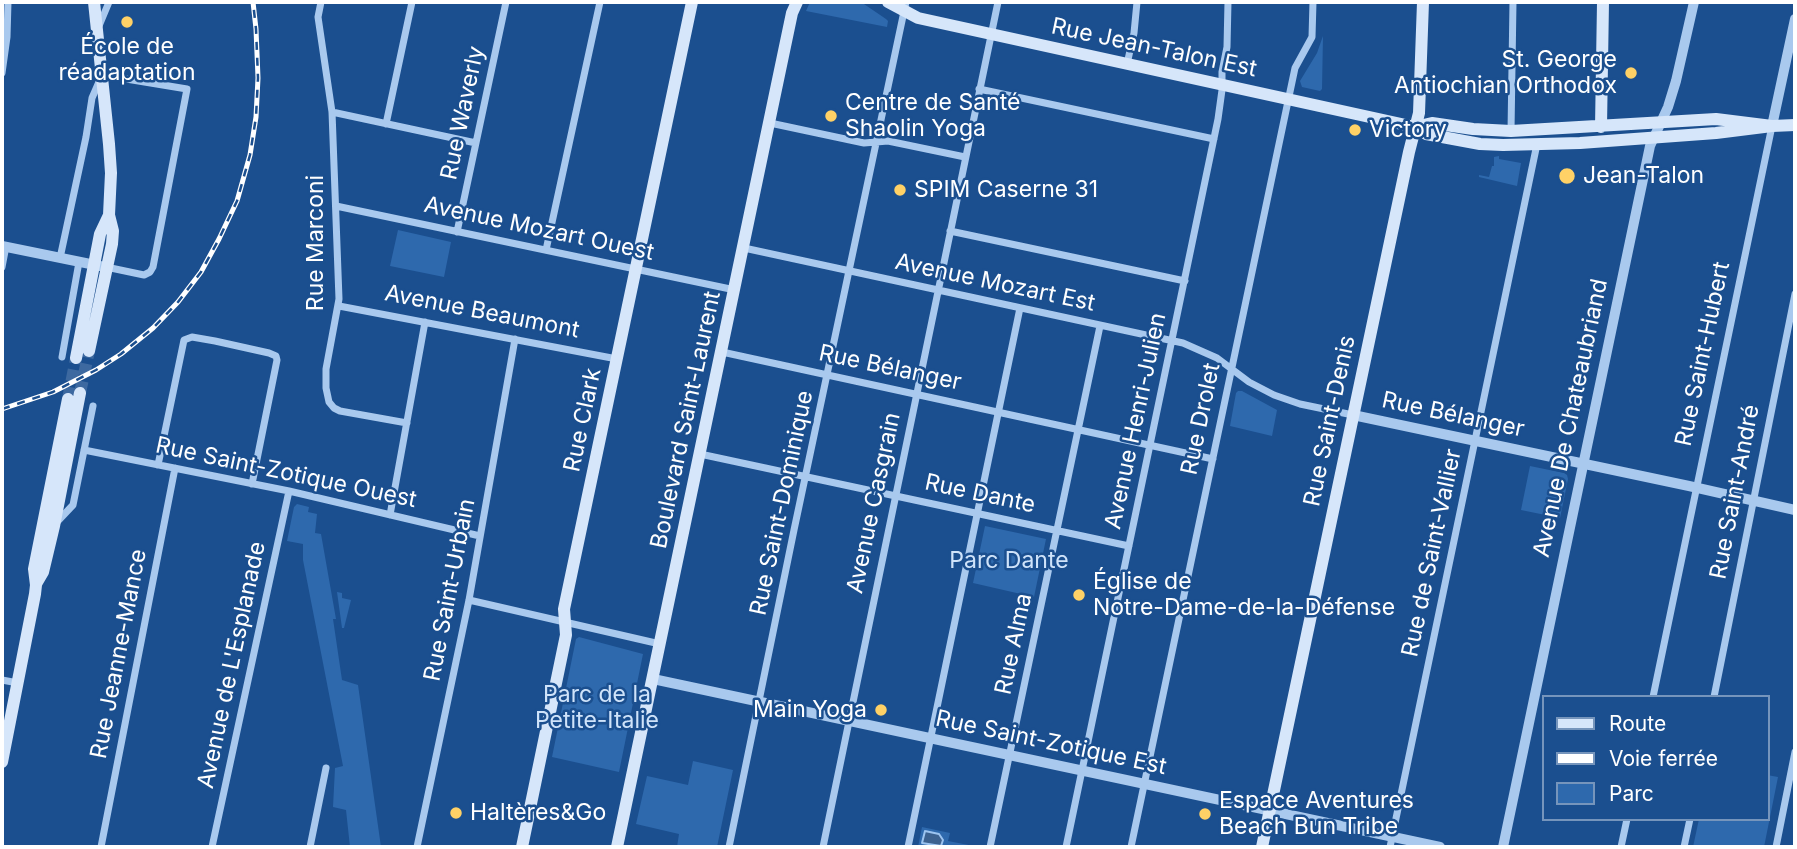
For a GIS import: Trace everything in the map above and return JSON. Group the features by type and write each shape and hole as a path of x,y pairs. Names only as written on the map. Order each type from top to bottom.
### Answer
{"main road":[{"path":"89,351 100,266 100,234 108,215 110,160 94,2"},
{"name":"Rue Clark","path":"522,847 566,635 564,609 692,2"},
{"name":"Rue Jean-Talon Est","path":"888,2 905,7 918,18 1415,127 1426,134 1480,144 1538,144 1716,133 1795,125"},
{"name":"Rue Saint-Denis","path":"1262,847 1415,127 1420,99 1423,2"},
{"path":"1601,127 1603,2"},
{"name":"Boulevard Saint-Laurent","path":"617,847 794,5"},
{"name":"Rue Jean-Talon Est","path":"1415,127 1429,123 1511,131 1716,120 1772,126"},
{"path":"76,358 100,266"},
{"path":"36,585 43,572 54,526 80,393"},
{"path":"2,762 36,585 34,569 68,399"}],"street":[{"path":"2,73 8,2"},
{"path":"97,29 109,2"},
{"name":"Rue Marconi","path":"321,2 318,17 332,112 339,306 326,369 329,402 340,411 407,423"},
{"path":"386,124 412,2"},
{"name":"Rue Waverly","path":"457,232 506,2"},
{"path":"546,250 600,2"},
{"name":"Avenue Casgrain","path":"823,847 998,2"},
{"path":"1127,64 1135,33 1137,2"},
{"name":"Avenue Henri-Julien","path":"1066,847 1214,139 1227,47 1228,2"},
{"name":"Rue Drolet","path":"1131,847 1288,99 1295,68 1312,37 1313,2"},
{"path":"1511,131 1513,2"},
{"name":"Avenue De Chateaubriand","path":"1503,847 1650,146 1676,81 1694,2"},
{"name":"Rue Saint-Dominique","path":"729,847 905,7"},
{"name":"Rue Saint-Hubert","path":"1653,695 1795,19"},
{"path":"2,267 4,246 60,258 79,262 144,275 149,272 153,267 187,89 102,75 92,98 60,258"},
{"path":"979,89 1214,139"},
{"path":"332,112 476,143"},
{"path":"770,122 864,143 888,141 965,157"},
{"name":"Rue de Saint-Vallier","path":"1391,842 1538,144"},
{"name":"Avenue Mozart Ouest","path":"336,206 735,290"},
{"path":"950,231 1185,281"},
{"name":"Avenue Mozart Est","path":"744,248 1172,340 1207,352 1232,369"},
{"path":"62,357 79,262"},
{"name":"Rue Saint-André","path":"1714,695 1795,295"},
{"name":"Avenue Beaumont","path":"339,306 617,359"},
{"path":"908,847 1020,308"},
{"path":"390,515 425,322"},
{"name":"Rue Alma","path":"990,847 1100,326"},
{"path":"158,465 182,343 186,338 192,337 276,356 277,364 252,484"},
{"name":"Rue Saint-Urbain","path":"417,847 469,600 515,340"},
{"name":"Rue Bélanger","path":"722,352 1213,459"},
{"name":"Rue Bélanger","path":"1232,369 1254,385 1284,400 1795,510"},
{"path":"54,526 73,505 93,406"},
{"name":"Rue Saint-Zotique Ouest","path":"84,450 289,492 480,536"},
{"name":"Rue Dante","path":"700,454 1129,546"},
{"name":"Rue Jeanne-Mance","path":"101,847 175,468"},
{"name":"Avenue de L'Esplanade","path":"212,847 289,492"},
{"path":"469,600 660,644"},
{"name":"Rue Saint-Zotique Est","path":"653,679 1269,811 1391,842 1440,847"},
{"path":"2,680 18,683"},
{"path":"1776,847 1795,751"},
{"path":"310,847 326,768"},
{"path":"1621,847 1627,821"},
{"path":"1684,847 1690,821"}],"green space":[{"path":"810,2 861,2 886,19 887,27 806,11"},
{"path":"1323,36 1322,89 1320,91 1302,87 1300,81 1317,53"},
{"path":"1499,156 1499,159 1521,163 1517,186 1479,177 1489,177 1494,166 1494,157"},
{"path":"398,230 451,242 444,277 390,266"},
{"path":"1238,391 1277,410 1272,436 1230,426"},
{"path":"1530,466 1567,475 1560,518 1521,510"},
{"path":"297,504 309,507 308,512 317,514 315,533 321,534 336,619 333,619 342,680 358,685 381,847 350,847 346,810 333,807 335,768 343,766 303,560 303,544 287,541 294,507"},
{"name":"Parc Dante","path":"985,526 1046,539 1034,597 973,583"},
{"path":"337,592 342,593 342,598 351,600 344,628 342,628"},
{"name":"Parc de la Petite-Italie","path":"579,637 643,654 619,772 552,757 576,639"},
{"path":"693,761 733,770 717,847 677,847 679,834 636,824 647,776 688,785"},
{"path":"1769,775 1778,777 1764,847 1693,847 1699,821 1769,821"},
{"path":"922,827 950,833 948,841 979,847 918,847"}],"shaded area":[{"path":"925,831 939,834 943,840 941,846 922,843"}],"tunnel":[{"path":"80,393 89,351"},
{"path":"68,399 76,358"}],"railway":[{"path":"2,409 53,392 121,354 153,328 201,272 237,201 250,155 258,78 253,2"}],"place":[{"name":"École de réadaptation","path":"127,22"},
{"name":"St. George Antiochian Orthodox","path":"1631,73"},
{"name":"Centre de Santé Shaolin Yoga","path":"831,116"},
{"name":"Victory","path":"1355,130"},
{"name":"Jean-Talon","path":"1567,176"},
{"name":"SPIM Caserne 31","path":"900,190"},
{"name":"Église de Notre-Dame-de-la-Défense","path":"1079,595"},
{"name":"Main Yoga","path":"881,710"},
{"name":"Haltères&Go","path":"456,813"},
{"name":"Espace Aventures Beach Bun Tribe","path":"1205,814"}]}
